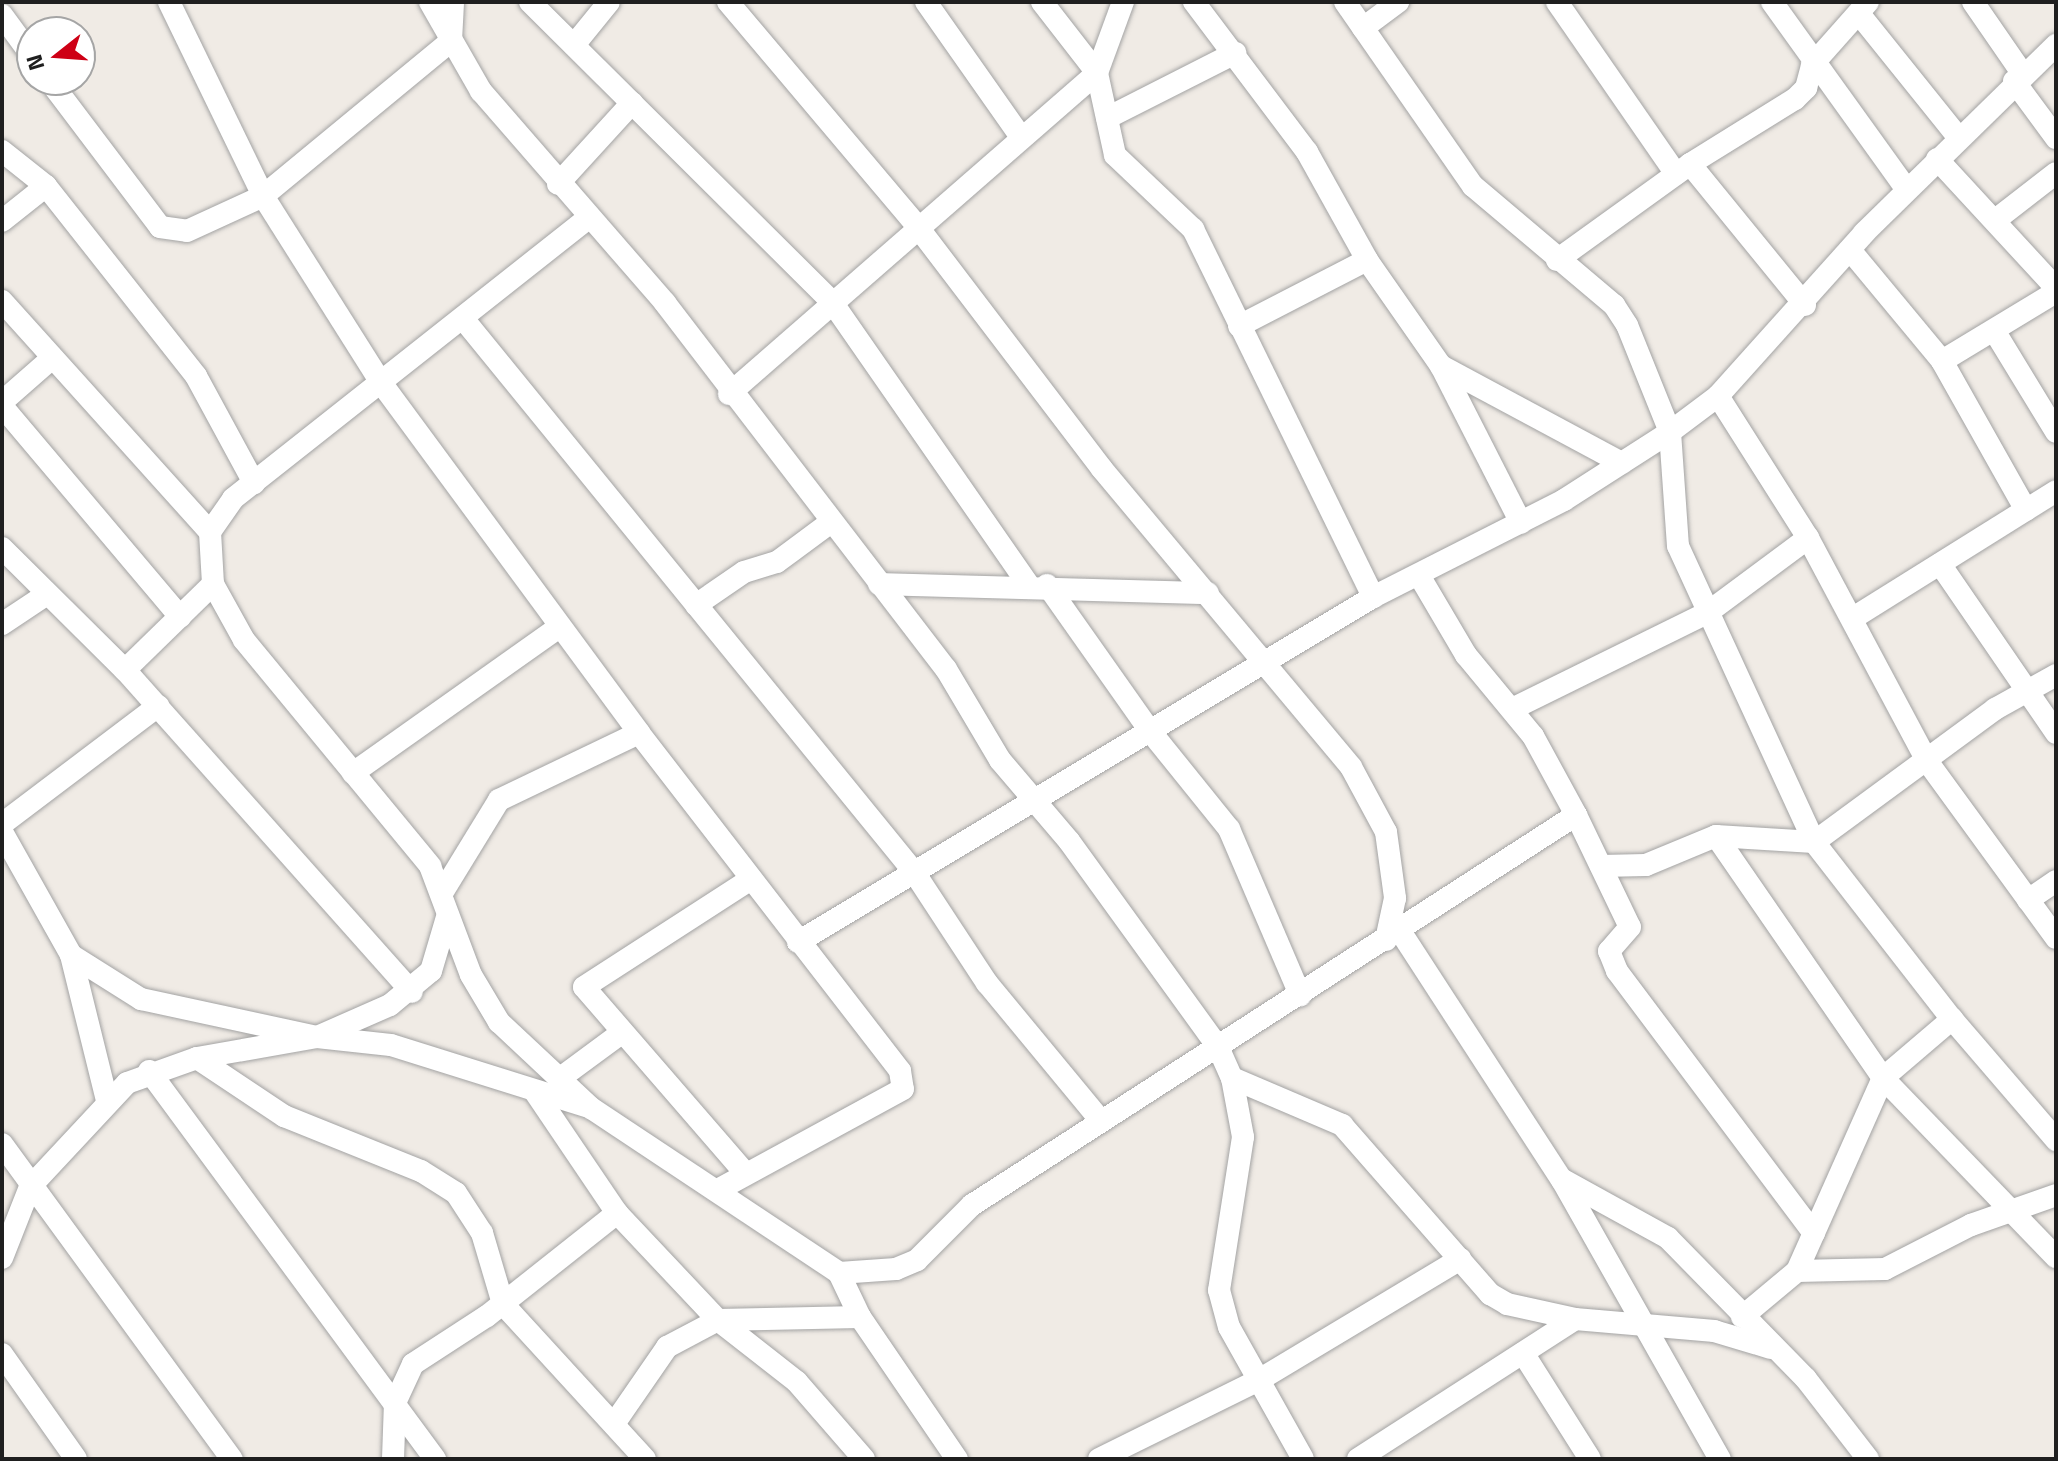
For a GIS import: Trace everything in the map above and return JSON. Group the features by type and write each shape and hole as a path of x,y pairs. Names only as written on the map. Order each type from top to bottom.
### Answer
{"street":[{"path":"169,2 263,196 382,384 559,627 905,1082 903,1089 718,1190"},
{"path":"430,2 481,91 587,219 665,303 729,394 879,584 1033,799 1218,1047 1232,1078 1243,1137 1219,1290 1229,1327 1303,1459"},
{"path":"61,96 160,227 187,231 263,196 451,41 453,2"},
{"path":"530,2 832,302 1038,584 1245,856 1300,995"},
{"path":"574,45 609,2"},
{"path":"728,2 917,226 1102,469 1269,663 1375,805 1394,883 1393,936 1562,1180 1720,1459"},
{"path":"926,2 1021,137"},
{"path":"1042,2 1097,73 1122,165 1193,229 1373,597"},
{"path":"729,394 917,226 1097,73 1123,2"},
{"path":"1194,2 1307,152 1367,260 1441,366 1521,523"},
{"path":"1345,2 1473,186 1614,305 1627,325 1670,432 1678,546 1814,842 1952,1019 2048,1116 2056,1140"},
{"path":"1363,28 1398,2"},
{"path":"1557,2 1683,169 1805,305"},
{"path":"1772,2 1812,65 1907,190"},
{"path":"1973,2 2056,138"},
{"path":"1557,260 1683,169 1795,99 1806,88 1812,65 1864,8 1958,137"},
{"path":"2,15 16,34"},
{"path":"798,942 1033,799 1269,663 1373,597 1420,577 1521,523 1670,432 1718,396 1805,305 1850,250 1958,137 2018,77 2056,45"},
{"path":"1107,118 1235,53"},
{"path":"558,184 632,103"},
{"path":"2,151 46,186 215,402 254,483"},
{"path":"1937,159 1998,218 2056,290 1995,332 1942,361"},
{"path":"1998,218 2056,173"},
{"path":"2,221 46,186"},
{"path":"210,532 254,483 465,321 587,219"},
{"path":"1850,250 1942,361 2026,510"},
{"path":"1239,326 1367,260"},
{"path":"2,301 50,360 210,532 213,584 244,640 430,866 442,893 447,917 499,1022 591,1108 839,1273 860,1317 957,1459"},
{"path":"465,321 914,872 968,957 1101,1121"},
{"path":"1995,332 2056,432"},
{"path":"50,360 2,404 180,617"},
{"path":"1441,366 1622,463"},
{"path":"1718,396 1808,538 1927,761 2056,938"},
{"path":"1853,618 2056,491"},
{"path":"696,605 744,572 777,562 831,522"},
{"path":"1514,708 1707,613 1808,538"},
{"path":"2,548 125,670 412,992"},
{"path":"1940,564 2029,688 2056,733"},
{"path":"1420,577 1466,655 1514,708 1576,815 1630,927 1610,959 1814,1233"},
{"path":"125,670 213,584"},
{"path":"879,584 1038,584 1208,593"},
{"path":"2,624 47,594"},
{"path":"353,773 559,627"},
{"path":"1601,866 1646,865 1716,836 1814,842 2029,688 2056,675"},
{"path":"2,824 158,706"},
{"path":"442,893 499,800 639,733"},
{"path":"839,1273 896,1269 917,1260 972,1205 1576,815"},
{"path":"2,832 71,955 107,1100"},
{"path":"1716,836 1883,1078 2056,1257"},
{"path":"746,1174 589,999 586,980 751,879"},
{"path":"2028,900 2056,881"},
{"path":"2,1258 30,1187 107,1100 149,1071 197,1058 317,1037 412,992 431,971 447,917"},
{"path":"71,955 141,999 317,1037 425,1053 535,1092 591,1108"},
{"path":"1742,1317 1797,1271 1883,1078 1952,1019"},
{"path":"559,1079 620,1034"},
{"path":"197,1058 284,1116 421,1171 456,1193 482,1233 503,1304 616,1421 645,1459"},
{"path":"149,1071 435,1459"},
{"path":"1232,1078 1342,1125 1460,1259 1507,1304 1575,1319 1714,1331 1771,1348"},
{"path":"535,1092 617,1213 718,1320 797,1382 864,1459"},
{"path":"2,1144 30,1187 232,1459"},
{"path":"1562,1180 1668,1238 1771,1348 1806,1379 1868,1459"},
{"path":"1797,1271 1885,1269 2011,1208 2056,1195"},
{"path":"393,1459 395,1403 413,1364 503,1304 617,1213"},
{"path":"1099,1459 1259,1380 1460,1259"},
{"path":"616,1421 667,1347 718,1320 860,1317"},
{"path":"1358,1459 1575,1319"},
{"path":"1523,1353 1590,1459"},
{"path":"2,1354 76,1459"}]}
